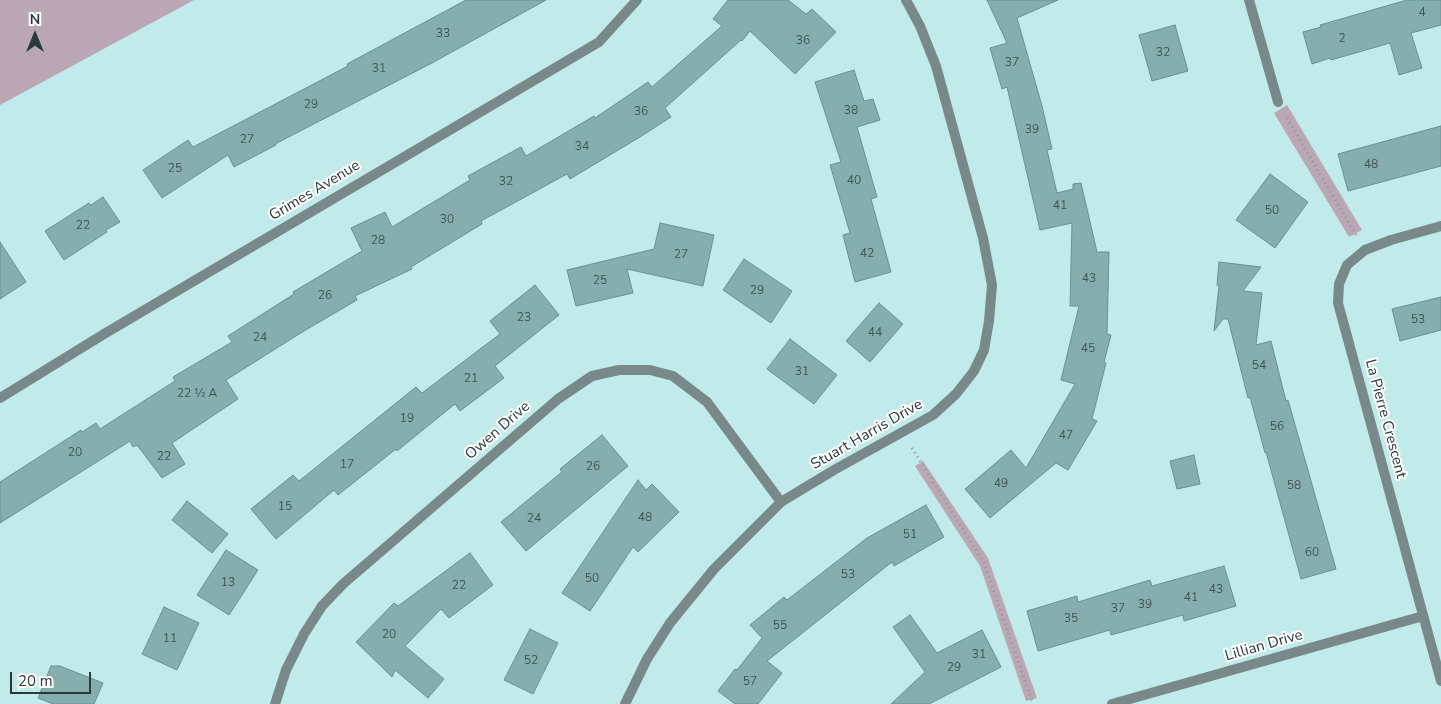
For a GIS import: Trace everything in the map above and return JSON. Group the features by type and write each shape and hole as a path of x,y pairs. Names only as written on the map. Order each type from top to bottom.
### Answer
{"street":[{"name":"Grimes Avenue","path":"0,398 104,334 599,42 637,0"},
{"name":"Stuart Harris Drive","path":"625,704 647,659 670,622 714,569 781,502 933,415 956,394 974,371 984,350 992,285 983,238 936,66 920,26 906,0"},
{"path":"1249,0 1278,102"},
{"name":"La Pierre Crescent","path":"1441,226 1391,240 1365,250 1347,266 1339,284 1338,303 1441,680"},
{"name":"Owen Drive","path":"275,704 286,670 304,634 322,606 343,584 558,400 592,376 619,370 650,370 673,376 707,402 781,502"},
{"name":"Lillian Drive","path":"1112,704 1423,616"}],"path":[{"path":"1278,102 1365,250"},
{"path":"902,433 984,564 1033,704"}],"shaded area":[{"path":"0,0 194,0 0,105"},
{"path":"1287,105 1362,230 1349,237 1274,113"},
{"path":"923,461 988,558 1037,698 1026,701 980,566 915,466"}],"building":[{"path":"466,0 546,0 432,63 234,167 228,155 162,198 143,170 188,140 193,147 348,66 347,64"},
{"path":"728,0 788,0 806,14 812,9 836,32 795,74 750,31 742,41 665,108 671,117 570,179 567,174 481,221 482,224 411,267 412,269 355,296 357,300 226,380 238,399 172,443 185,464 162,478 137,445 133,447 130,441 0,523 0,482 81,430 82,432 96,423 100,429 175,381 173,377 232,342 228,336 294,294 293,292 362,251 351,228 385,212 392,227 470,180 468,176 521,147 526,156 594,116 595,118 648,82 652,87 722,26 713,19"},
{"path":"987,0 1058,0 1017,18 1052,149 1047,150 1057,193 1073,189 1073,184 1081,183 1097,252 1109,252 1107,334 1111,335 1092,419 1097,421 1068,470 1056,463 990,518 965,489 1011,450 1026,468 1075,384 1061,380 1079,306 1070,306 1072,223 1040,230 1007,87 1002,89 990,48 1007,43"},
{"path":"1407,0 1441,0 1441,25 1411,33 1422,68 1399,75 1390,43 1312,64 1303,32 1321,27 1320,25"},
{"path":"1175,25 1188,71 1152,81 1139,35"},
{"path":"854,70 864,101 873,99 880,120 857,127 877,197 871,199 891,272 855,282 843,235 850,233 830,165 841,162 815,82"},
{"path":"1441,126 1441,166 1348,191 1338,154"},
{"path":"1270,174 1308,202 1275,248 1236,220"},
{"path":"103,197 120,222 64,260 45,231 89,203 91,205"},
{"path":"660,223 714,235 703,286 627,269 633,293 576,306 567,270 654,249"},
{"path":"0,242 26,282 0,299"},
{"path":"744,259 792,291 771,323 723,290"},
{"path":"1219,262 1261,267 1243,291 1262,293 1256,345 1271,341 1286,401 1288,400 1336,569 1301,579 1250,397 1248,398 1228,319 1223,319 1214,331 1219,286 1217,285"},
{"path":"535,285 559,315 495,366 504,378 460,411 455,404 338,495 334,490 276,539 251,509 293,475 299,481 416,387 422,393 500,334 490,321"},
{"path":"1441,297 1441,330 1400,341 1392,309"},
{"path":"879,303 903,324 870,362 846,341"},
{"path":"790,339 837,375 814,404 767,369"},
{"path":"602,435 628,466 526,551 501,522 562,472 560,469"},
{"path":"1194,455 1200,484 1177,489 1170,461"},
{"path":"638,480 646,490 652,484 679,512 638,552 633,547 590,611 562,593"},
{"path":"187,501 228,534 212,553 172,520"},
{"path":"926,505 944,537 894,566 892,562 767,661 782,673 758,704 735,704 718,691 762,638 750,625 784,597 787,600 867,538"},
{"path":"226,550 258,570 229,615 197,595"},
{"path":"470,553 493,585 449,618 441,609 405,646 444,679 428,698 395,670 392,677 356,642 394,603 398,606"},
{"path":"1224,566 1236,606 1184,621 1183,615 1111,635 1110,630 1038,651 1027,611 1077,596 1078,602 1150,580 1152,586"},
{"path":"164,607 199,623 177,670 142,654"},
{"path":"910,615 937,653 982,630 1001,667 929,704 891,704 925,672 893,627"},
{"path":"530,629 558,643 533,694 504,680"},
{"path":"51,666 60,666 103,683 94,704 53,704 38,698"}]}
